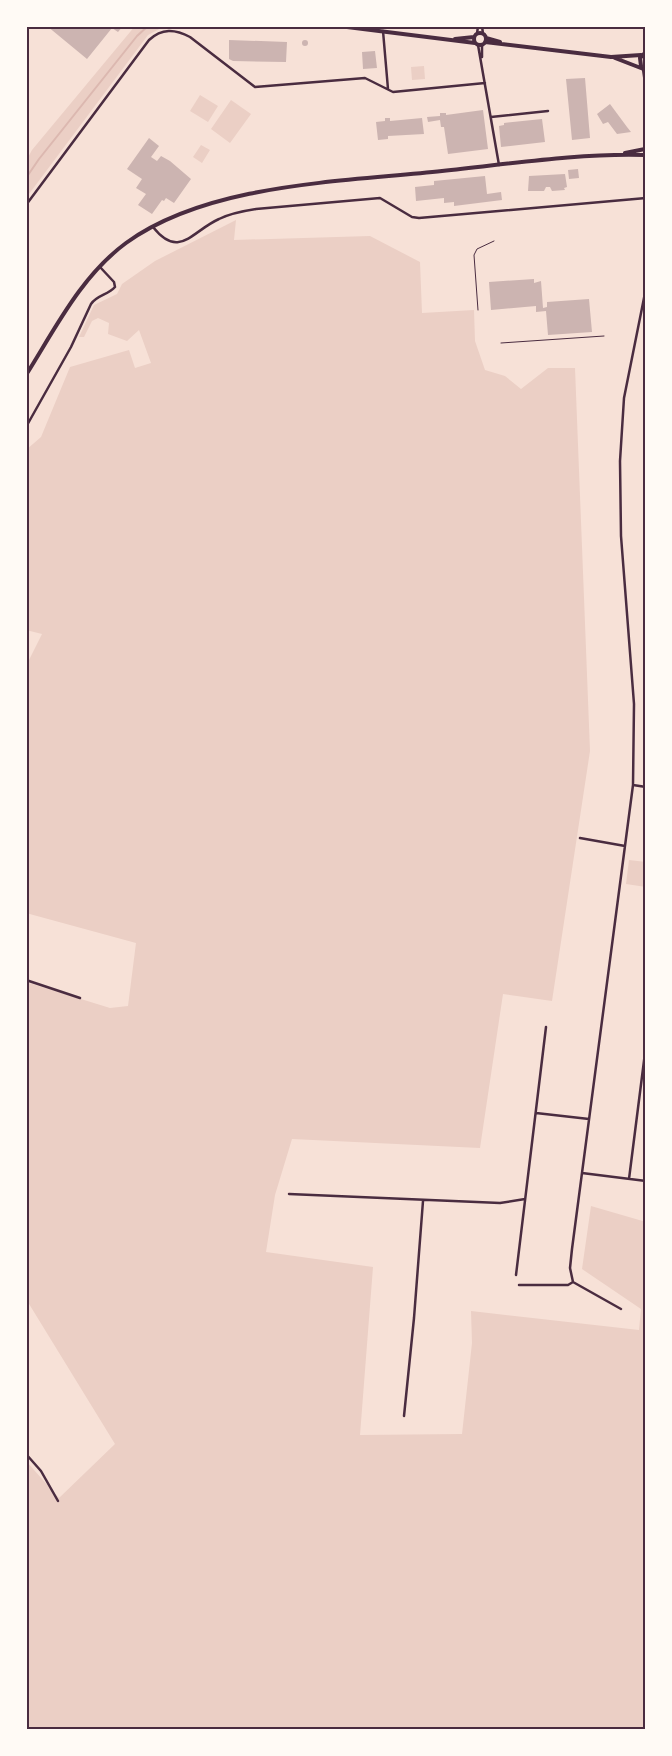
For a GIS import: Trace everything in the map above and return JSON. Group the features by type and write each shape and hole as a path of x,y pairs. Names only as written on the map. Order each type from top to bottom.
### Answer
{"street":[{"path":"339,26 448,40 611,57 643,54"},
{"path":"478,26 476,35 481,43"},
{"path":"482,26 482,63 498,165"},
{"path":"26,205 143,47 152,37 163,31 178,31 190,37 255,87 365,78 393,92 485,83"},
{"path":"383,31 388,90"},
{"path":"448,40 483,34"},
{"path":"646,47 643,54 646,90"},
{"path":"611,57 643,68"},
{"path":"491,118 548,111"},
{"path":"26,375 71,304 100,267 124,245 152,226 179,213 253,193 498,165 623,154 646,156 645,148 623,154"},
{"path":"152,226 164,240 178,242 190,238 217,220 242,210 380,198 412,216 421,218 646,198"},
{"path":"26,427 71,347 91,304 95,298 108,293 115,287 114,282 100,267"},
{"path":"621,1309 573,1282 570,1268 633,785 634,704 621,536 620,461 624,398 646,288"},
{"path":"633,785 646,787"},
{"path":"580,838 625,846"},
{"path":"26,980 80,998"},
{"path":"516,1275 546,1026"},
{"path":"629,1179 646,1045"},
{"path":"536,1113 589,1120"},
{"path":"582,1173 646,1181"},
{"path":"289,1194 500,1203 525,1199"},
{"path":"404,1416 423,1201"},
{"path":"518,1285 568,1285 573,1282"},
{"path":"26,1454 41,1471 58,1501"}],"lane":[{"path":"478,310 474,255 478,249 494,241"}],"path":[{"path":"502,343 604,336"}],"shaded area":[{"path":"135,26 165,26 148,35 26,198 26,161 32,150"},
{"path":"424,66 425,79 412,80 411,67"},
{"path":"200,95 218,106 208,122 190,111"},
{"path":"231,100 251,114 230,143 211,129"},
{"path":"201,145 210,150 202,163 193,157"},
{"path":"236,220 234,240 370,236 420,262 422,313 474,310 475,341 485,370 505,376 521,389 548,368 575,368 590,751 552,1001 503,994 480,1148 292,1139 275,1195 266,1252 373,1267 360,1435 462,1434 472,1343 471,1311 639,1330 641,1309 582,1269 591,1206 646,1222 646,1730 26,1730 26,1461 59,1498 115,1444 26,1299 26,982 110,1008 128,1006 136,943 26,913 26,666 42,634 26,630 26,450 41,437 70,367 129,350 135,368 151,363 139,330 127,341 108,334 109,323 98,318 92,321 84,337 79,337 94,305 117,294 122,284 155,261"},
{"path":"629,860 646,862 646,887 626,884"}],"building":[{"path":"47,26 123,26 118,32 112,28 87,59"},
{"path":"229,40 287,42 286,62 233,61 229,59"},
{"path":"305,40 308,43 305,46 302,43"},
{"path":"375,51 377,68 363,69 362,52"},
{"path":"585,78 590,138 572,140 566,79"},
{"path":"610,104 631,132 617,134 608,122 603,124 597,114"},
{"path":"483,110 488,149 448,154 444,127 441,127 440,120 428,122 427,117 440,116 440,113 446,113 446,115"},
{"path":"385,118 390,118 390,121 422,118 424,134 388,136 388,139 378,140 376,122 385,121"},
{"path":"542,119 545,142 501,147 499,126 504,125 504,123"},
{"path":"149,138 159,146 151,157 157,161 161,156 170,161 191,179 174,203 166,198 164,201 162,200 152,214 138,205 146,194 136,188 142,179 127,169"},
{"path":"578,169 579,178 569,179 568,170"},
{"path":"565,174 567,187 564,188 565,190 552,191 550,187 546,187 544,191 528,191 529,176"},
{"path":"485,176 487,194 501,192 502,200 454,206 454,202 444,203 444,198 416,201 415,187 434,185 434,181"},
{"path":"534,279 534,283 541,281 543,308 547,307 547,302 589,299 592,332 548,335 546,311 536,312 536,306 491,310 489,282"}],"waterway":[{"path":"26,178 137,36 148,26"}]}
